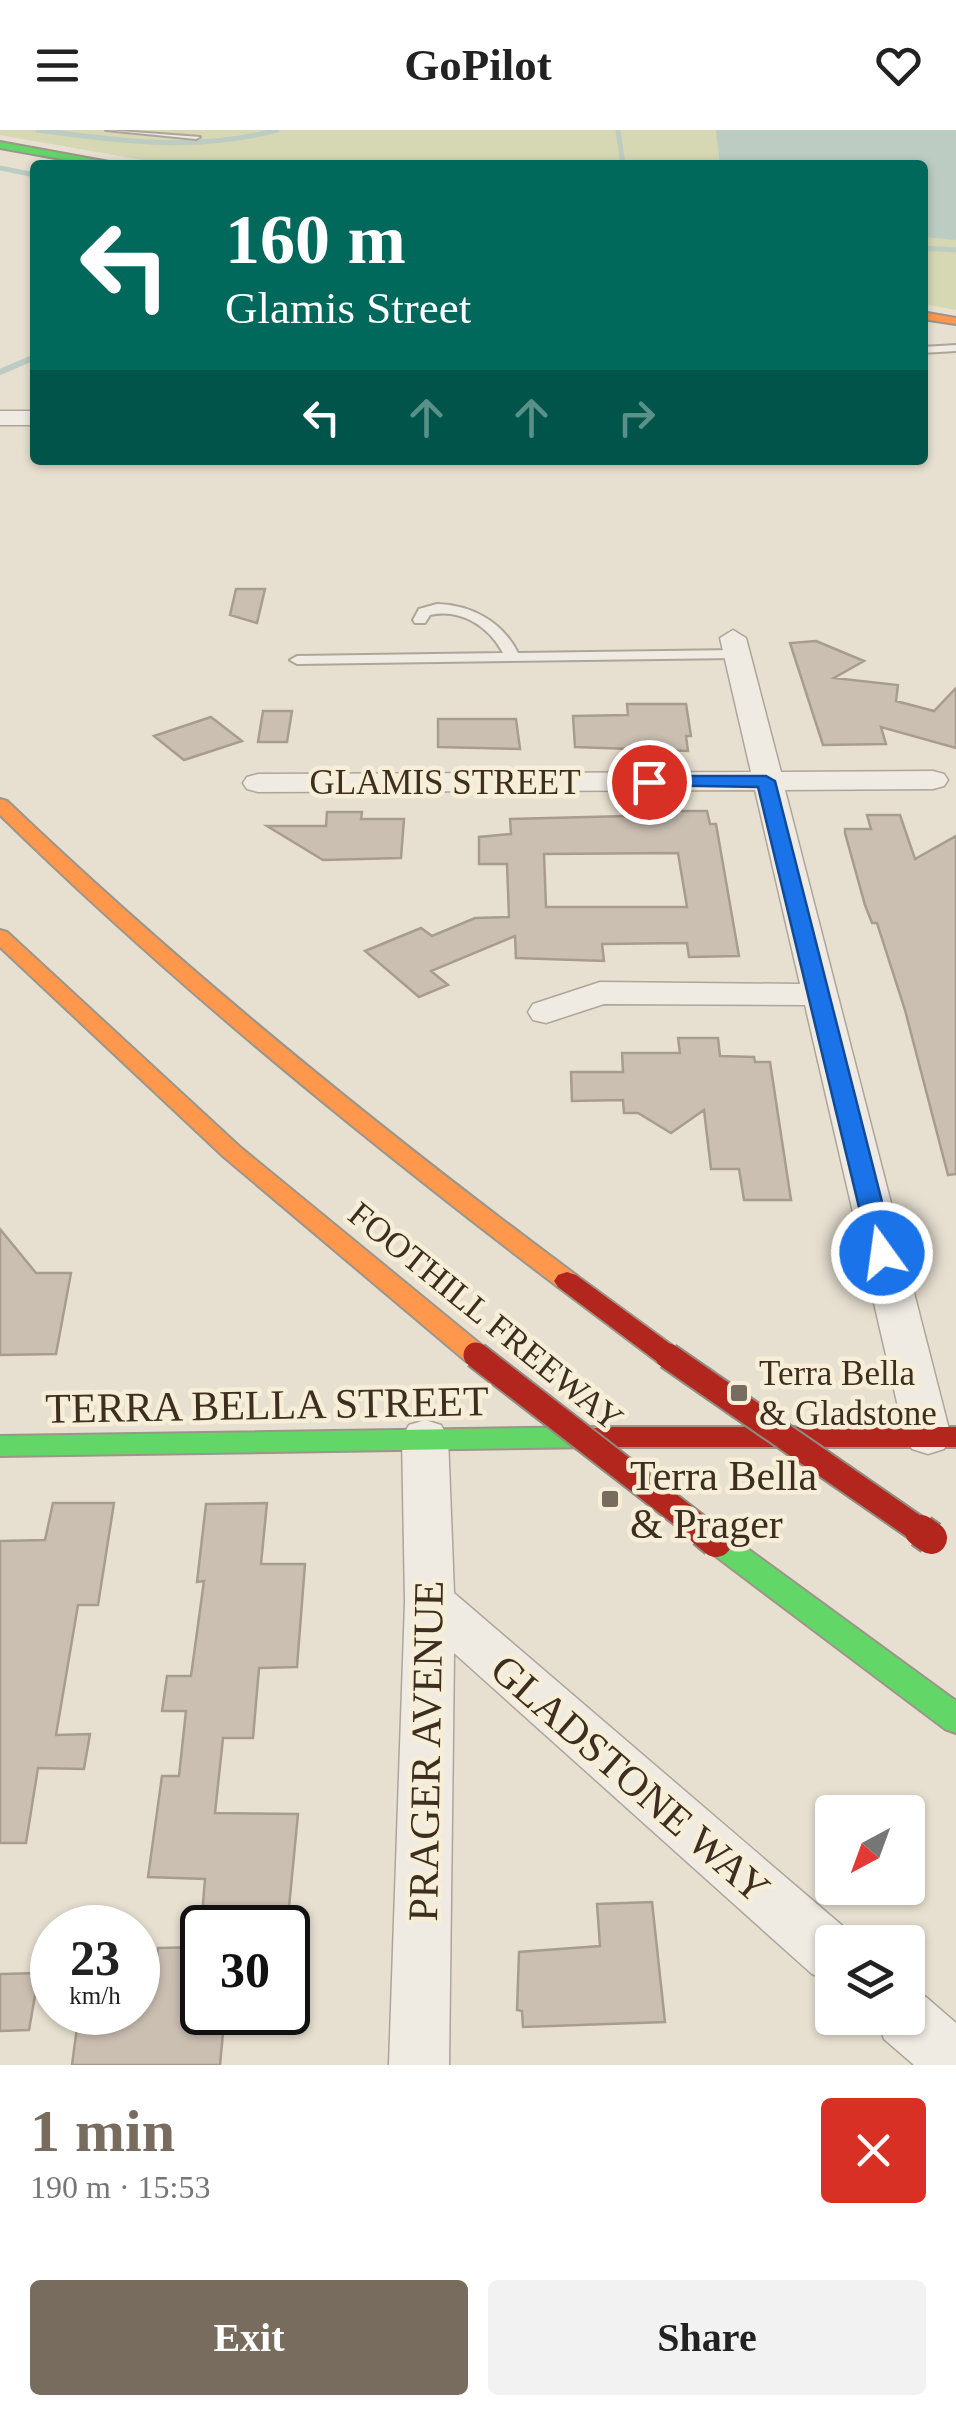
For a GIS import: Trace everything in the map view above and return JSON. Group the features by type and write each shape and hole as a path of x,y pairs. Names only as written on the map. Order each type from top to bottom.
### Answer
{"main road":[{"path":"0,145 82,160"},
{"path":"928,316 956,321"},
{"name":"FOOTHILL FREEWAY","path":"0,805 158,954 444,1187 668,1356 956,1556"},
{"name":"FOOTHILL FREEWAY","path":"0,936 131,1063 226,1147 476,1355 716,1541 956,1719"},
{"name":"TERRA BELLA STREET","path":"0,1446 425,1437 942,1438"}],"street":[{"path":"0,418 30,418"},
{"path":"735,646 819,995 942,1438"},
{"name":"GLAMIS STREET","path":"258,783 933,780"},
{"path":"546,1012 600,993 819,995"},
{"name":"PRAGER AVENUE","path":"419,2065 430,1602 425,1437"},
{"name":"GLADSTONE WAY","path":"430,1602 815,1939"},
{"path":"925,2035 956,2062"}],"lane":[{"path":"110,130 196,137"},
{"path":"928,350 956,348"},
{"path":"420,620 424,612 434,608 467,614 492,627 508,642 513,658"},
{"path":"298,660 513,658 735,646"}],"green space":[{"path":"0,130 956,130 956,310 928,305 928,160 142,160 0,135"}],"shaded area":[{"path":"716,130 956,130 956,240 928,237 928,160 719,160"}],"building":[{"path":"236,589 265,589 257,623 230,615"},
{"path":"816,641 864,661 834,678 898,685 896,701 934,711 956,688 956,748 881,727 886,744 823,745 790,643"},
{"path":"627,704 686,704 691,736 686,736 688,751 575,747 573,716 628,715"},
{"path":"263,711 292,711 287,742 258,742"},
{"path":"211,717 242,741 184,760 154,736"},
{"path":"438,719 516,719 520,749 438,747"},
{"path":"666,811 707,811 710,824 716,824 739,956 689,957 687,943 602,944 604,961 516,958 515,936 431,971 448,985 419,997 365,951 421,928 432,936 475,918 509,917 507,864 479,864 479,837 511,834 510,819 667,815","holes":["678,853 687,907 546,907 544,854"]},
{"path":"327,812 362,812 361,819 404,819 401,858 323,860 267,826 326,826"},
{"path":"867,815 900,815 915,859 956,836 956,1174 948,1175 905,1010 877,923 872,923 865,905 845,833 845,829 871,829"},
{"path":"678,1038 718,1038 720,1056 754,1057 755,1062 770,1062 791,1200 744,1200 739,1169 711,1169 704,1110 671,1133 638,1113 624,1113 623,1100 572,1101 571,1072 623,1072 622,1053 680,1053"},
{"path":"0,1229 36,1273 71,1273 56,1354 0,1355"},
{"path":"53,1503 114,1503 98,1605 78,1605 56,1735 90,1734 84,1769 38,1768 26,1843 0,1843 0,1541 45,1540"},
{"path":"267,1503 261,1564 305,1564 297,1667 259,1668 253,1738 223,1738 215,1813 298,1814 289,1905 203,1905 205,1879 148,1877 162,1776 179,1776 186,1711 162,1711 167,1676 191,1676 204,1581 197,1582 206,1504"},
{"path":"652,1902 665,2022 523,2027 522,2011 517,2010 519,1952 600,1946 597,1904"},
{"path":"160,1948 180,1948 180,2035 223,2035 220,2065 72,2065 76,2035 160,2035"},
{"path":"30,1973 29,2030 0,2031 0,1974"}],"waterway":[{"path":"38,130 128,141 188,143 277,130"},
{"path":"618,130 622,160"},
{"path":"0,168 30,174"},
{"path":"928,248 956,250"},
{"path":"0,372 30,359"}],"traffic: fast":[{"path":"0,145 82,160"},
{"path":"0,1446 599,1437"},
{"path":"716,1541 956,1719"}],"traffic: slow":[{"path":"928,316 956,321"},
{"path":"0,805 135,932 276,1053 567,1281"},
{"path":"0,936 232,1152 476,1355"}],"traffic: jam":[{"path":"567,1281 668,1356"},
{"path":"476,1355 716,1541"},
{"path":"668,1356 931,1538"},
{"path":"599,1437 956,1437"}],"place":[{"name":"Terra Bella & Gladstone","path":"739,1393"},
{"name":"Terra Bella & Prager","path":"610,1499"}],"route":[{"path":"649,782 766,781 882,1253"}]}
